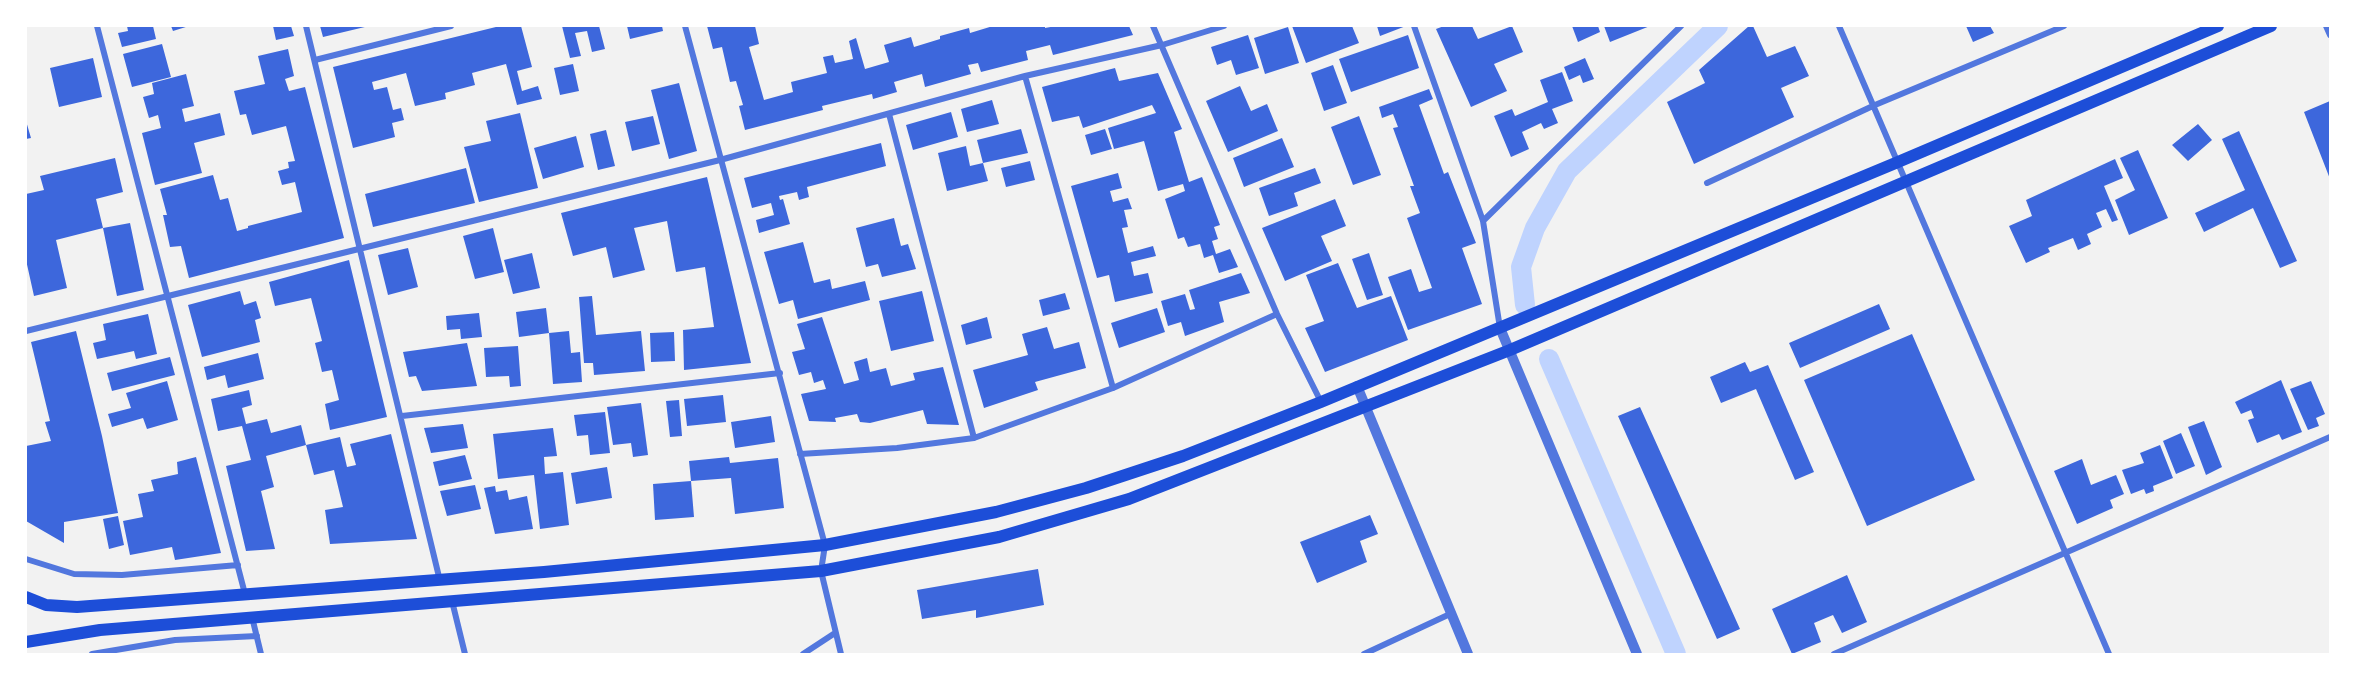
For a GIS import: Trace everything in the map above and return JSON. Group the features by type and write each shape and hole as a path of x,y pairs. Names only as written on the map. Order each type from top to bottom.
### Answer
{"main road":[{"path":"26,597 46,605 77,607 440,580 825,545 916,529 1086,488 1183,456 1321,402 2218,26"},
{"path":"26,642 100,630 821,571 999,537 1058,521 1129,499 1510,350 2271,26"}],"street":[{"path":"97,26 245,594"},
{"path":"306,26 358,249 402,416 440,580"},
{"path":"315,60 451,26"},
{"path":"685,26 825,545 821,571 841,654"},
{"path":"1153,26 1277,314 1321,402"},
{"path":"26,331 720,160 1025,76 1161,45 1224,26"},
{"path":"1414,26 1483,221 1500,328 1637,654"},
{"path":"1483,221 1681,26"},
{"path":"1839,26 1907,180 2063,552 2109,654"},
{"path":"1707,183 1875,105 2064,26"},
{"path":"2326,26 2331,35"},
{"path":"1025,76 1113,388"},
{"path":"889,114 974,438"},
{"path":"800,454 897,448 974,438 1113,388 1277,314"},
{"path":"402,416 780,373"},
{"path":"1357,386 1468,654"},
{"path":"1834,654 2063,552 2331,437"},
{"path":"26,559 74,574 122,575 238,565"},
{"path":"452,601 465,654"},
{"path":"1364,654 1450,614"},
{"path":"252,617 261,654"},
{"path":"803,654 836,633"},
{"path":"92,654 175,640 257,636"}],"building":[{"path":"127,26 153,26 156,39 122,47 118,33 128,31"},
{"path":"171,26 189,26 173,31"},
{"path":"273,26 291,26 294,36 276,40"},
{"path":"320,26 369,26 323,37"},
{"path":"500,26 521,26 532,67 517,71 522,91 538,86 542,99 517,105 506,64 472,73 475,85 445,93 446,99 415,106 406,73 372,82 374,90 387,87 393,110 401,108 404,120 392,123 395,137 353,148 333,67"},
{"path":"562,26 599,26 605,49 592,52 587,31 575,33 581,56 570,58"},
{"path":"627,26 662,26 663,31 630,39"},
{"path":"707,26 755,26 759,44 749,47 764,100 793,92 791,82 827,73 823,57 833,55 835,63 853,59 849,41 856,38 865,69 889,62 884,45 911,37 914,47 940,39 940,36 969,28 970,33 993,26 1045,26 1045,28 1129,26 1133,35 1053,55 1050,45 1026,51 1028,60 981,72 978,63 968,65 971,74 925,87 922,74 894,82 897,92 873,99 872,94 822,106 823,110 745,130 739,106 743,105 736,81 730,82 722,47 713,49"},
{"path":"1292,26 1352,26 1359,43 1306,63"},
{"path":"1377,26 1406,26 1380,36"},
{"path":"1444,26 1472,26 1478,39 1512,26 1523,52 1494,64 1507,91 1471,107 1436,29"},
{"path":"1572,26 1598,26 1600,32 1578,42"},
{"path":"1604,26 1650,26 1610,42"},
{"path":"1749,26 1753,26 1767,57 1795,46 1809,76 1781,88 1794,117 1694,164 1667,102 1705,83 1699,70"},
{"path":"1966,26 1990,26 1994,33 1973,42"},
{"path":"1288,27 1299,63 1265,74 1254,38"},
{"path":"1248,35 1259,68 1236,75 1231,60 1217,65 1211,47"},
{"path":"1408,35 1419,68 1351,92 1339,59"},
{"path":"162,44 171,77 132,87 123,54"},
{"path":"288,49 294,76 285,79 289,91 305,87 344,238 189,278 181,246 170,247 163,215 167,215 160,189 213,175 220,200 228,198 237,231 302,212 295,182 282,185 278,171 289,168 288,162 295,161 286,126 252,135 246,114 240,115 234,91 265,84 258,56"},
{"path":"93,58 102,97 59,107 50,68"},
{"path":"1585,58 1594,79 1583,83 1580,75 1569,80 1564,67"},
{"path":"573,64 579,91 560,95 554,68"},
{"path":"1333,65 1347,103 1324,111 1311,73"},
{"path":"1115,68 1119,81 1158,73 1182,129 1174,132 1189,182 1202,177 1220,225 1214,227 1218,239 1212,241 1216,254 1230,249 1238,267 1219,273 1213,255 1204,258 1200,244 1188,247 1184,237 1178,239 1165,199 1185,191 1183,184 1158,191 1144,141 1114,149 1108,128 1156,113 1152,105 1083,128 1079,116 1052,122 1042,87"},
{"path":"1562,72 1573,101 1552,109 1558,123 1544,129 1541,123 1522,132 1529,149 1511,157 1494,116 1512,109 1515,116 1548,102 1540,80"},
{"path":"186,74 194,106 182,109 185,122 220,113 225,135 194,143 202,173 155,185 142,133 161,128 158,115 149,118 143,97 154,94 152,83"},
{"path":"679,83 697,151 669,159 651,90"},
{"path":"1240,86 1251,111 1267,104 1278,131 1228,152 1206,101"},
{"path":"1429,89 1433,99 1419,105 1444,174 1448,172 1476,243 1462,248 1482,304 1408,330 1388,277 1411,269 1419,292 1432,288 1407,218 1420,213 1410,186 1414,186 1393,128 1398,127 1393,114 1382,118 1379,107"},
{"path":"992,100 999,124 967,132 961,109"},
{"path":"2330,101 2330,179 2304,112"},
{"path":"951,112 958,137 913,150 906,125"},
{"path":"520,113 538,188 479,202 464,147 491,141 486,121"},
{"path":"653,116 660,144 632,151 625,122"},
{"path":"1359,116 1381,175 1353,185 1331,127"},
{"path":"26,121 31,138 26,139"},
{"path":"2198,124 2212,140 2188,161 2172,145"},
{"path":"1021,129 1028,153 983,163 977,140"},
{"path":"1105,129 1112,149 1091,155 1085,135"},
{"path":"606,130 615,166 598,170 590,134"},
{"path":"2239,131 2297,261 2280,268 2253,208 2204,232 2195,213 2245,190 2222,139"},
{"path":"576,136 584,167 543,179 534,148"},
{"path":"1282,138 1294,167 1244,187 1233,158"},
{"path":"881,143 886,166 807,187 809,197 799,200 797,192 779,196 780,200 783,199 790,224 759,233 756,220 774,215 771,203 752,208 744,178"},
{"path":"966,146 970,166 983,163 988,181 947,191 938,153"},
{"path":"2138,150 2168,218 2129,235 2115,200 2135,190 2120,158"},
{"path":"115,158 123,192 96,199 103,228 56,240 67,288 34,296 26,260 26,194 44,190 40,176"},
{"path":"2115,159 2123,178 2104,186 2118,220 2112,222 2106,209 2096,213 2102,227 2087,234 2091,244 2078,250 2073,238 2048,248 2050,252 2026,263 2009,226 2032,216 2026,200"},
{"path":"1030,161 1035,180 1006,187 1001,168"},
{"path":"466,168 475,203 373,227 365,194"},
{"path":"1315,168 1321,183 1294,193 1298,206 1269,216 1259,188"},
{"path":"1118,173 1122,188 1110,191 1113,202 1128,198 1132,209 1124,210 1128,227 1122,228 1128,253 1153,246 1156,256 1131,262 1134,276 1148,273 1153,293 1115,302 1109,275 1097,278 1071,186"},
{"path":"707,177 751,363 684,370 683,330 714,327 705,267 676,272 667,221 634,228 645,270 613,278 606,247 573,256 561,213"},
{"path":"1335,199 1346,226 1321,236 1332,261 1285,281 1262,228"},
{"path":"894,218 901,246 908,244 916,269 882,277 878,264 866,267 856,228"},
{"path":"130,223 144,290 117,296 103,228"},
{"path":"493,228 504,272 475,279 463,236"},
{"path":"803,242 814,283 830,279 832,289 865,281 870,300 798,319 793,300 779,304 764,252"},
{"path":"408,248 418,287 388,295 378,255"},
{"path":"532,253 540,288 513,294 504,260"},
{"path":"1369,253 1383,295 1367,300 1352,259"},
{"path":"349,260 387,417 330,430 325,404 339,400 332,370 322,372 315,343 322,341 311,298 275,306 269,282"},
{"path":"1338,263 1357,308 1391,296 1408,340 1325,372 1305,328 1324,321 1306,275"},
{"path":"1241,273 1250,293 1219,302 1224,322 1185,336 1181,322 1168,326 1161,301 1185,294 1190,310 1195,309 1189,290"},
{"path":"240,291 244,305 256,301 261,318 255,320 260,342 202,357 188,305"},
{"path":"922,291 934,341 891,351 879,301"},
{"path":"1065,293 1070,309 1043,316 1039,300"},
{"path":"592,296 596,335 641,331 645,371 594,375 593,363 584,363 579,297"},
{"path":"1879,304 1890,329 1800,368 1789,343"},
{"path":"546,308 549,333 519,337 516,312"},
{"path":"1157,308 1165,332 1119,348 1111,323"},
{"path":"479,313 482,337 461,339 460,329 447,330 446,316"},
{"path":"148,314 157,354 136,359 134,351 97,359 93,343 106,340 103,324"},
{"path":"822,317 844,384 859,380 854,362 867,358 870,372 886,368 891,386 915,380 913,373 943,367 959,425 927,424 923,410 870,423 860,422 857,414 835,418 836,422 809,421 801,394 826,389 823,380 814,383 811,372 799,375 792,352 805,349 797,324"},
{"path":"987,317 992,338 966,345 961,325"},
{"path":"1047,327 1054,349 1079,342 1086,368 1035,382 1038,390 984,408 973,370 1028,355 1022,334"},
{"path":"76,331 118,513 64,522 64,543 26,521 26,446 51,441 45,422 50,421 31,342"},
{"path":"569,331 571,353 580,352 582,382 553,384 549,333"},
{"path":"674,332 675,361 651,362 650,333"},
{"path":"1912,334 1975,480 1867,526 1804,380"},
{"path":"467,343 477,386 422,391 416,376 409,377 403,352"},
{"path":"518,346 521,386 510,387 509,376 486,377 484,348"},
{"path":"258,353 264,379 228,388 225,375 207,380 204,367"},
{"path":"170,357 175,375 112,391 107,373"},
{"path":"1745,362 1750,372 1768,365 1814,472 1795,480 1756,389 1721,403 1710,377"},
{"path":"2281,380 2302,432 2282,440 2279,434 2257,443 2248,420 2254,418 2251,410 2241,414 2235,402"},
{"path":"167,381 178,420 147,429 143,418 112,427 108,414 131,408 126,393"},
{"path":"2311,381 2325,414 2316,418 2319,426 2308,430 2290,389"},
{"path":"249,390 252,405 242,408 246,424 267,419 271,433 301,425 306,445 266,456 274,487 261,491 275,549 246,551 226,466 251,460 242,426 218,431 211,399"},
{"path":"723,395 726,422 687,426 684,399"},
{"path":"679,400 682,436 670,437 666,401"},
{"path":"641,403 648,455 633,457 631,443 613,445 607,407"},
{"path":"1640,407 1740,629 1717,639 1618,416"},
{"path":"605,412 610,453 590,455 588,435 577,436 574,415"},
{"path":"771,416 775,442 735,448 731,422"},
{"path":"2204,421 2222,467 2206,475 2188,427"},
{"path":"463,424 468,448 431,453 424,428"},
{"path":"553,428 557,456 544,457 545,474 563,472 569,525 540,529 534,475 498,479 493,434"},
{"path":"2181,433 2195,466 2176,474 2163,441"},
{"path":"391,434 417,539 330,544 325,510 343,507 334,470 314,475 306,445 340,437 347,467 356,465 350,444"},
{"path":"2160,445 2173,478 2153,486 2154,491 2146,494 2144,489 2131,494 2122,470 2144,463 2140,453"},
{"path":"465,455 472,479 439,486 433,462"},
{"path":"196,457 221,553 175,560 172,547 130,555 123,521 143,517 138,494 154,491 151,480 178,474 177,462"},
{"path":"729,457 730,463 778,458 784,508 735,514 731,478 691,481 689,461"},
{"path":"2082,459 2091,485 2116,475 2124,494 2110,500 2113,508 2077,524 2054,471"},
{"path":"607,467 612,498 576,504 571,473"},
{"path":"691,481 694,517 655,520 653,484"},
{"path":"475,485 481,509 447,516 440,491"},
{"path":"495,486 496,492 507,490 509,500 527,496 533,529 495,534 484,488"},
{"path":"1370,515 1378,534 1360,541 1367,562 1317,583 1300,542"},
{"path":"118,516 124,545 109,549 103,519"},
{"path":"1038,569 1044,605 976,618 976,610 922,619 917,590"},
{"path":"1847,575 1867,622 1842,633 1833,615 1814,623 1821,642 1792,654 1772,609"}],"waterway":[{"path":"1525,305 1521,267 1535,228 1567,171 1718,26"},
{"path":"1549,359 1676,654"}]}
